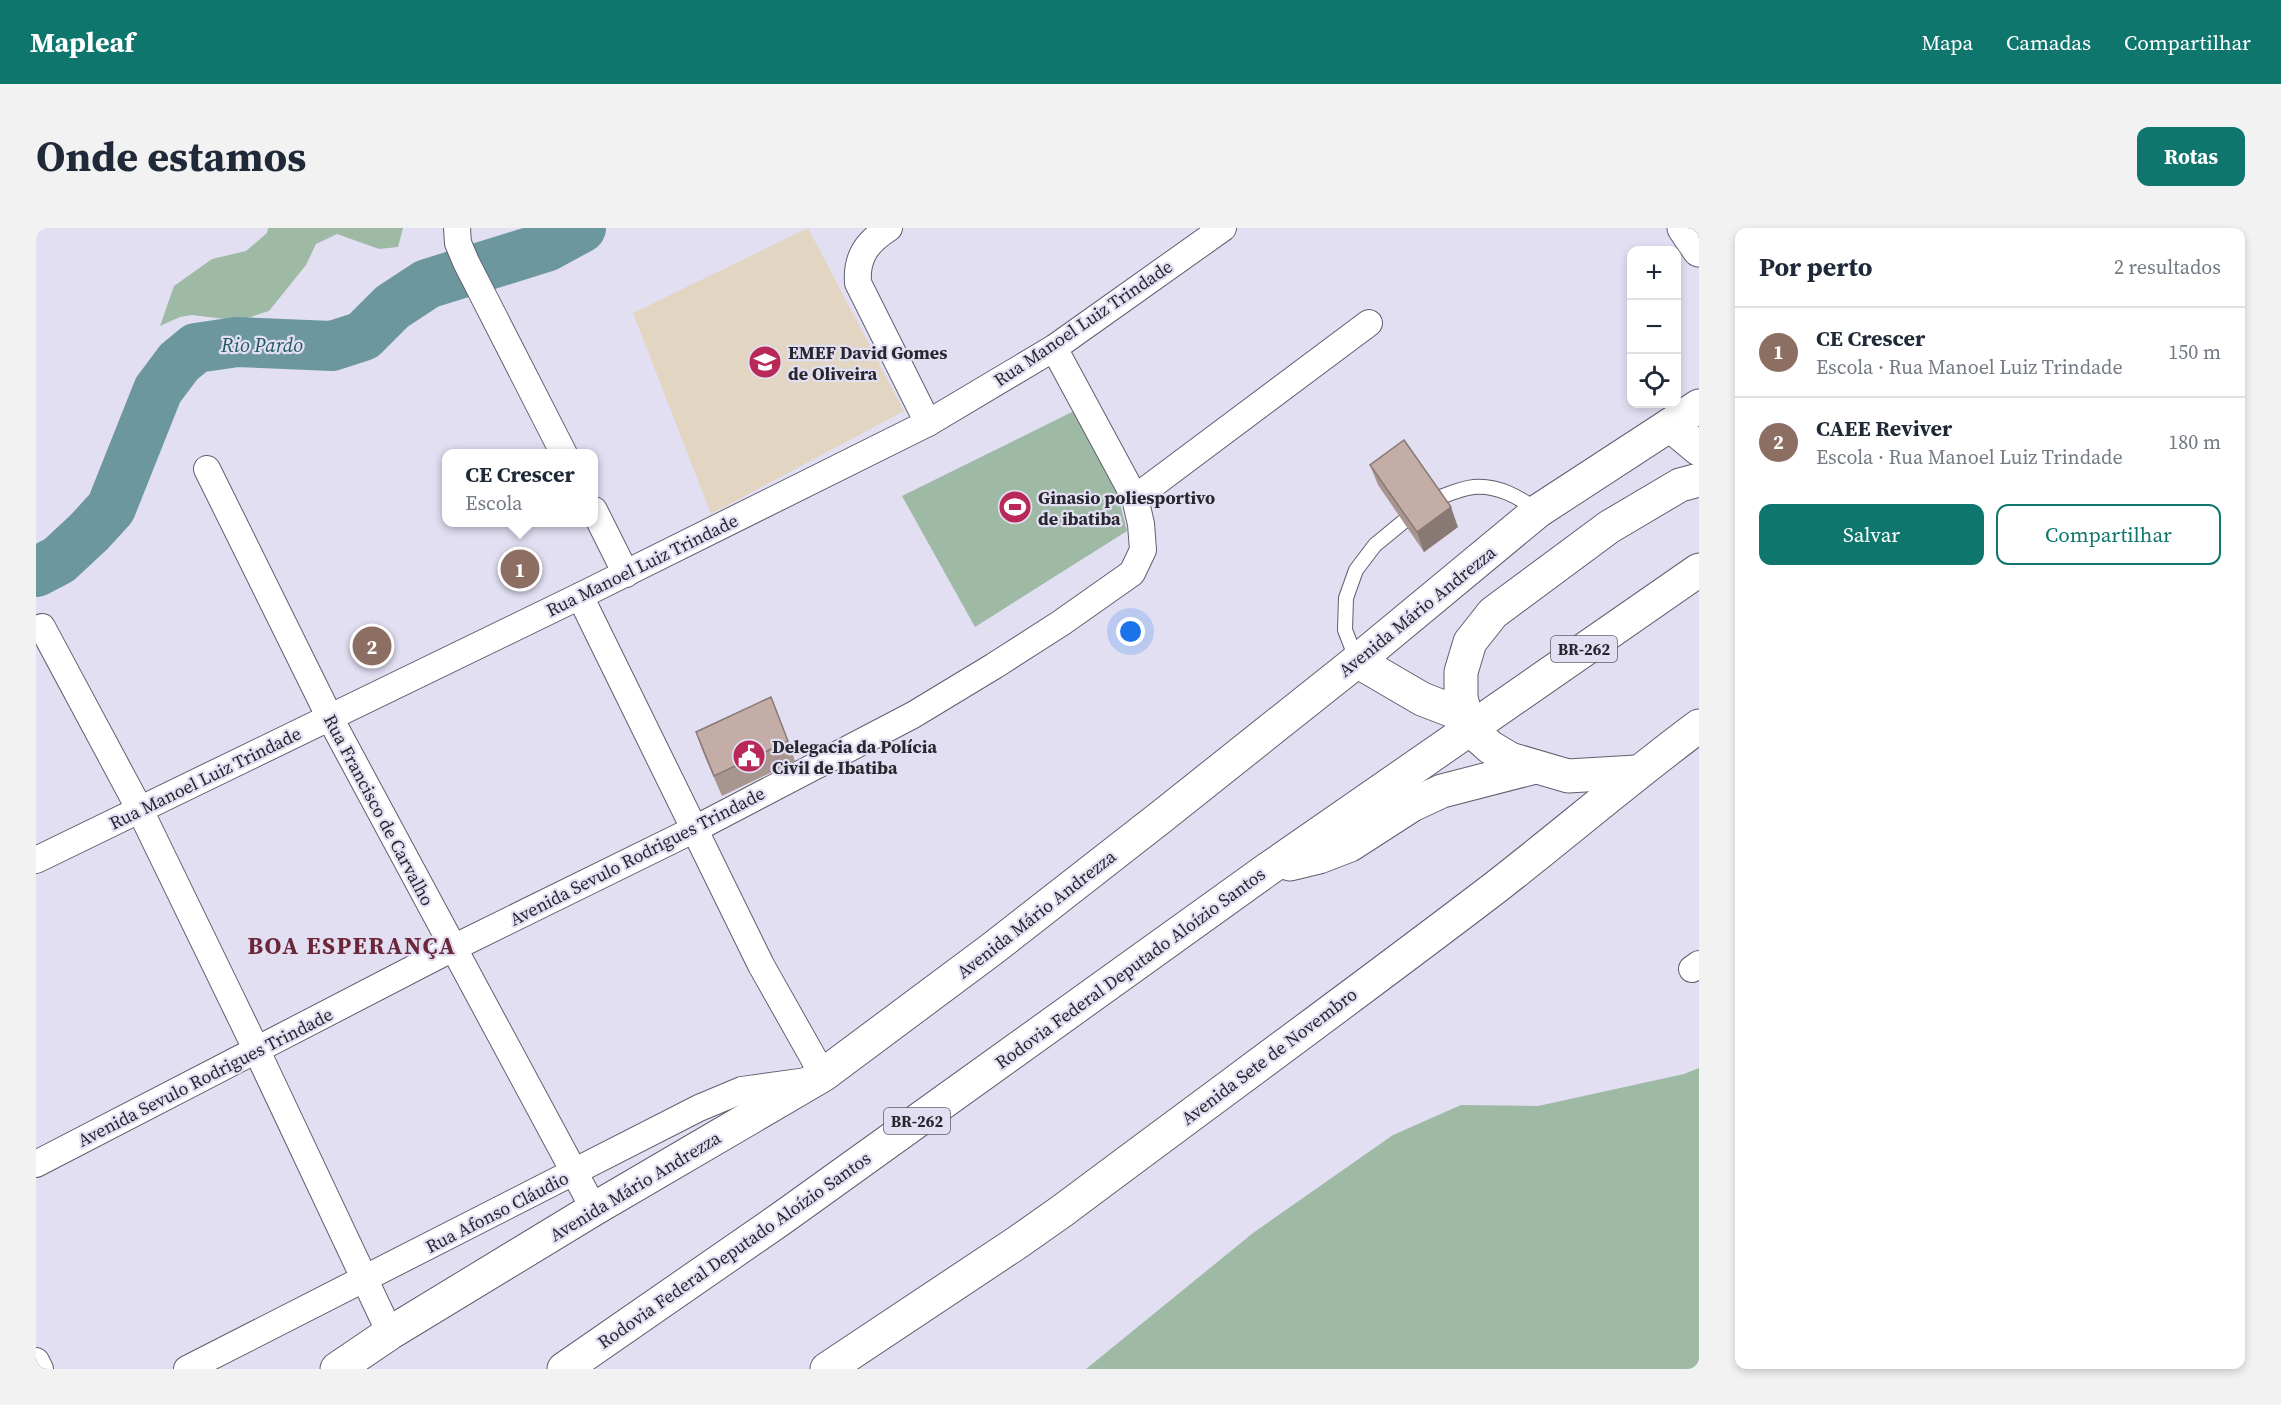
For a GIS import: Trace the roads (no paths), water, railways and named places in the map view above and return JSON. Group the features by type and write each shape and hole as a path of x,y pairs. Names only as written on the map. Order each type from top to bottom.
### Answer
{"main road":[{"path":"1684,228 1699,250"},
{"name":"Avenida Mário Andrezza","path":"337,1369 390,1333 594,1209 819,1078 1001,941 1357,661 1538,511 1699,405"},
{"path":"1670,425 1699,449"},
{"path":"1468,722 1461,698 1461,672 1470,642 1493,613 1609,527 1680,485 1699,480"},
{"name":"Rodovia Federal Deputado Aloízio Santos","path":"564,1369 782,1218 1268,869 1468,722 1699,570"},
{"path":"1357,661 1422,699 1468,722 1490,747 1510,759 1568,776 1636,772"},
{"name":"Avenida Sete de Novembro","path":"827,1369 1062,1211 1498,885 1572,827 1636,772 1699,726"},
{"path":"1268,869 1319,857 1350,845 1412,805 1442,791 1535,767"}],"street":[{"path":"457,228 458,243 471,271 562,449"},
{"path":"889,228 863,252 857,267 858,283 928,423"},
{"name":"Rua Manoel Luiz Trindade","path":"36,860 626,574 928,423 1054,348 1223,228"},
{"path":"1135,498 1369,323"},
{"name":"Avenida Sevulo Rodrigues Trindade","path":"36,1164 453,948 693,830 913,715 1109,591 1132,573 1143,549 1141,524 1135,498 1054,348"},
{"name":"Rua Francisco de Carvalho","path":"207,469 330,718 594,1209"},
{"path":"598,518 626,574"},
{"path":"580,596 693,830 819,1078"},
{"path":"42,627 140,810 390,1333"},
{"name":"Rua Afonso Cláudio","path":"187,1369 699,1108 742,1090 819,1078"},
{"path":"36,1361 40,1369"}],"lane":[{"path":"1438,498 1473,487 1495,488 1519,497 1538,511"},
{"path":"1357,661 1345,630 1346,598 1356,570 1376,545 1403,522"}],"waterway":[{"name":"Rio Pardo","path":"36,572 59,560 111,508 158,390 179,362 196,348 237,342 332,346 363,336 392,307 427,284 546,247 581,228"}],"place":[{"name":"EMEF David Gomes de Oliveira","path":"765,362"},
{"name":"Ginasio poliesportivo de ibatiba","path":"1015,507"},
{"name":"CE Crescer","path":"520,569"},
{"name":"CAEE Reviver","path":"372,646"},
{"name":"Delegacia da Polícia Civil de Ibatiba","path":"749,756"}],"district":[{"name":"BOA ESPERANÇA","path":"352,945"}]}
